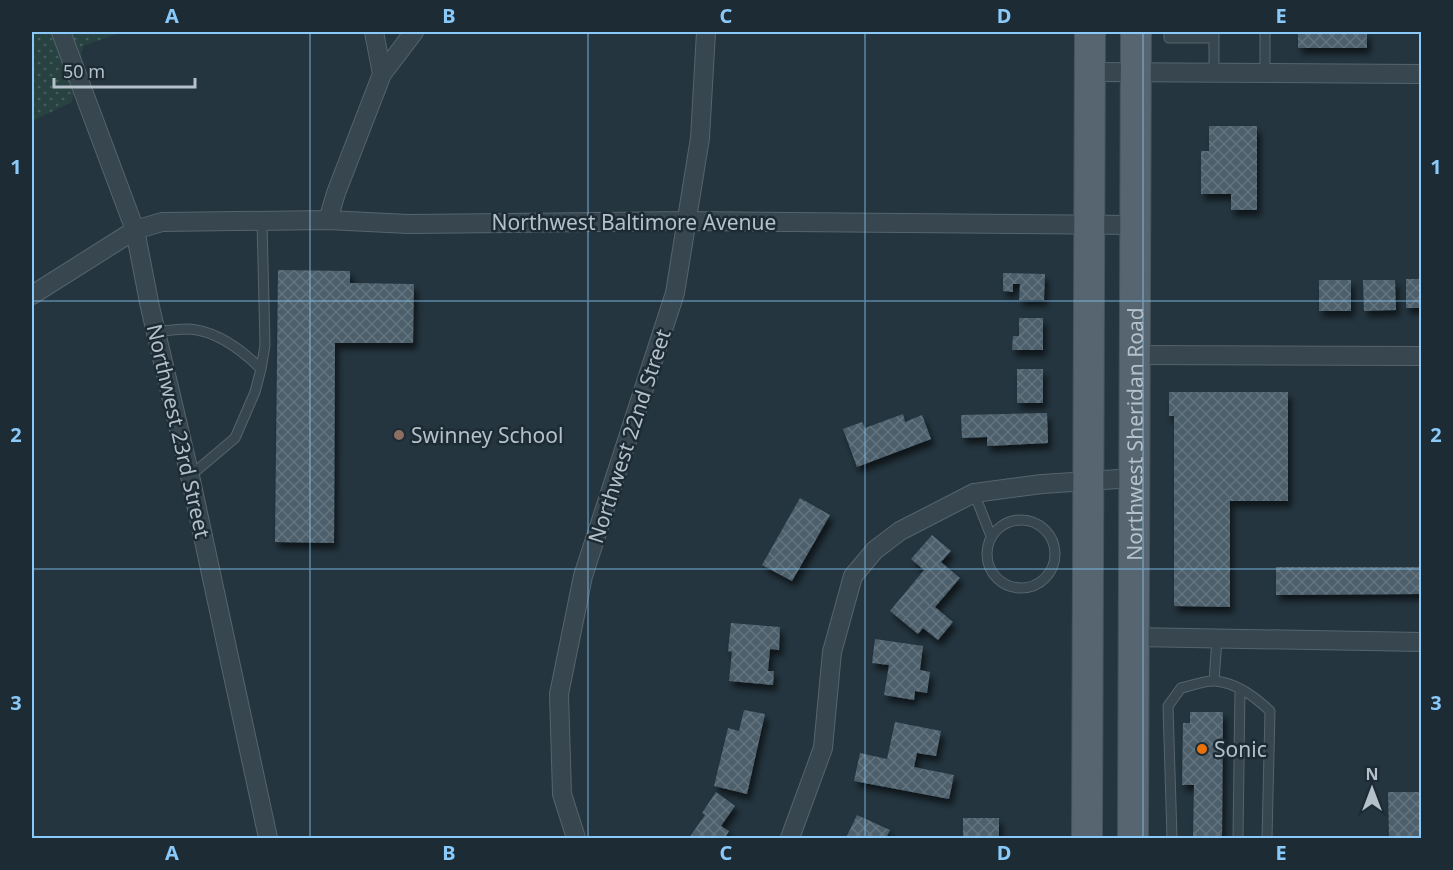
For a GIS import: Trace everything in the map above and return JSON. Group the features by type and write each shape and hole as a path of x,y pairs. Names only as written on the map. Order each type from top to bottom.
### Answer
{"main road":[{"path":"1087,838 1090,32"},
{"name":"Northwest Sheridan Road","path":"1134,838 1136,32"}],"street":[{"name":"Northwest 23rd Street","path":"61,32 135,230 268,838"},
{"path":"374,32 382,75"},
{"path":"328,220 336,193 382,75 414,32"},
{"name":"Northwest 22nd Street","path":"576,838 562,794 559,694 583,576 675,293 700,138 706,32"},
{"path":"1090,72 1422,74"},
{"name":"Northwest Baltimore Avenue","path":"32,295 135,230 162,222 328,220 408,224 687,221 1135,225"},
{"path":"1134,355 1422,356"},
{"path":"790,838 823,748 832,652 853,576 875,550 900,531 974,493 1042,484 1134,478"},
{"path":"1134,637 1422,642"}],"lane":[{"path":"1169,32 1169,38 1214,35 1214,72"},
{"path":"1265,32 1265,73"},
{"path":"190,476 235,438 255,392 265,345 262,222"},
{"path":"156,331 190,329 220,337 243,351 261,369"},
{"path":"974,493 991,537 986,557 994,577 1003,584 1024,589 1035,586 1051,571 1055,560 1055,548 1043,527 1026,520 1009,522 998,527 991,537"},
{"path":"1214,681 1217,638"},
{"path":"1172,838 1168,706 1181,688 1214,681 1240,688 1253,695 1270,711 1268,838"},
{"path":"1238,838 1240,688"}],"green space":[{"path":"32,32 122,32 83,46 72,102 32,121"}],"building":[{"path":"1298,32 1367,32 1367,48 1298,48"},
{"path":"1209,126 1257,126 1257,210 1231,210 1231,194 1201,194 1201,151 1209,151"},
{"path":"278,270 350,271 350,283 414,284 413,343 335,343 334,543 275,542"},
{"path":"1003,273 1045,274 1044,300 1019,300 1020,284 1013,284 1013,292 1003,291"},
{"path":"1406,279 1422,279 1422,308 1406,308"},
{"path":"1319,280 1351,280 1351,311 1319,311"},
{"path":"1363,280 1395,280 1396,310 1364,311"},
{"path":"1019,318 1043,318 1043,350 1012,350 1013,336 1019,336"},
{"path":"1017,369 1043,369 1043,403 1017,403"},
{"path":"1169,392 1288,392 1288,501 1230,501 1230,607 1174,606 1174,416 1169,416"},
{"path":"1047,413 1048,443 987,446 987,437 962,438 961,415"},
{"path":"903,414 905,422 922,415 931,439 857,467 843,429 862,422 865,428"},
{"path":"800,498 830,515 792,581 762,565"},
{"path":"932,535 951,551 941,562 960,578 935,607 953,622 938,640 923,628 918,634 890,611 924,570 911,559"},
{"path":"1276,567 1422,567 1422,594 1276,595"},
{"path":"731,623 780,627 779,650 770,649 768,671 774,671 773,685 729,681 732,652 728,651"},
{"path":"875,639 923,646 920,670 930,672 927,693 915,691 914,700 884,695 889,665 872,663"},
{"path":"744,710 765,714 747,794 714,786 728,728 739,731"},
{"path":"1190,712 1223,712 1222,838 1193,838 1194,785 1182,785 1183,723 1190,723"},
{"path":"895,722 941,731 936,756 917,753 914,767 954,775 949,799 854,781 860,753 887,759"},
{"path":"716,792 735,806 721,826 729,831 725,838 689,838 705,815 702,813"},
{"path":"1388,792 1422,792 1422,836 1389,836"},
{"path":"857,815 890,830 886,838 846,838"},
{"path":"963,818 999,818 999,838 963,838"}],"place":[{"name":"Swinney School","path":"399,435"},
{"name":"Sonic","path":"1202,749"}]}
